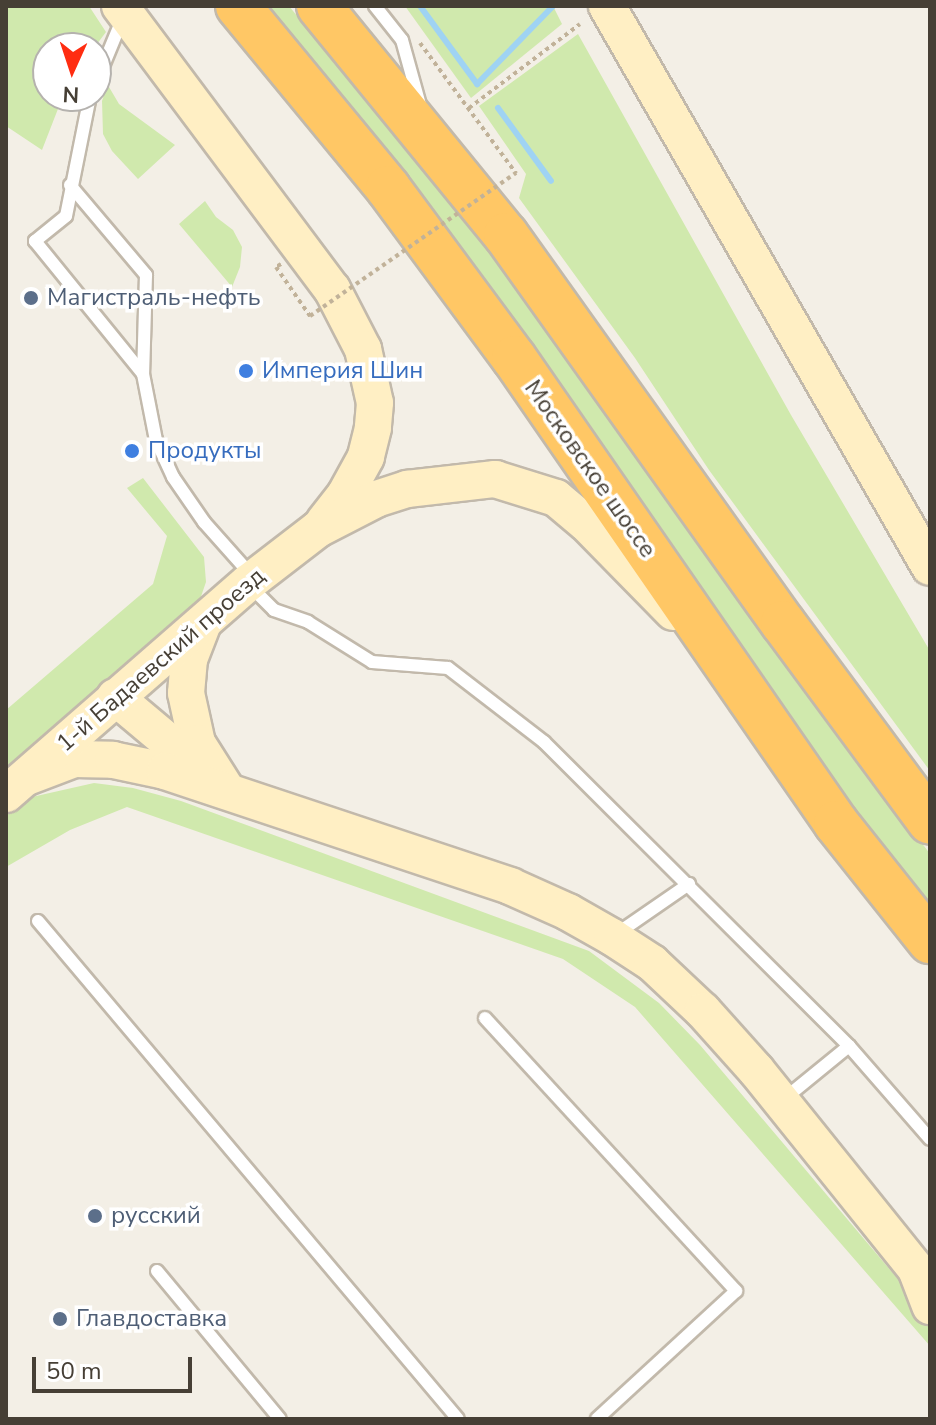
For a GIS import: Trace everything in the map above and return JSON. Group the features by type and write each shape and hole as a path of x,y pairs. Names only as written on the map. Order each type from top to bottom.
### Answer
{"highway":[{"name":"Московское шоссе","path":"238,6 388,188 514,358 836,823 930,941"},
{"path":"319,6 430,138 506,235 783,623 930,822"}],"street":[{"path":"122,10 332,289 363,349 375,403 366,457 345,495 318,529"},
{"path":"593,15 930,567"},
{"path":"318,529 376,499 418,487 495,479 526,487 568,505 725,665"},
{"name":"1-й Бадаевский проезд","path":"16,786 205,620 318,529"},
{"path":"205,620 189,659 186,693 197,743 226,789"},
{"path":"115,697 226,789"},
{"path":"16,786 74,759 113,760 226,789 510,886 568,912 612,937 652,963 703,1011 781,1101 923,1273 930,1306"}],"lane":[{"path":"375,6 402,40 430,138"},
{"path":"112,38 122,10"},
{"path":"86,112 66,216 35,241 143,374"},
{"path":"70,185 146,275 143,374 156,440 173,477 204,522 274,610 308,622 372,662 448,668 544,742 849,1046 930,1139"},
{"path":"612,937 689,884"},
{"path":"38,921 458,1419"},
{"path":"485,1018 736,1291 597,1419"},
{"path":"781,1101 849,1046"},
{"path":"157,1271 280,1419"}],"path":[{"path":"469,108 593,15"},
{"path":"276,267 310,316 516,173 412,31"}],"green space":[{"path":"6,6 89,6 106,32 32,32 32,112 57,112 42,150 6,126"},
{"path":"268,6 289,6 503,270 684,522 930,854 930,908 770,699 426,201"},
{"path":"405,6 553,6 562,24 471,98"},
{"path":"578,34 791,415 930,651 930,771 709,470 635,358 519,198 526,174 479,106"},
{"path":"112,92 119,104 175,145 138,179 112,151 103,134 102,112 112,112"},
{"path":"205,201 216,217 233,230 242,247 240,267 232,287 179,224"},
{"path":"143,478 204,557 206,582 196,611 6,774 6,710 153,584 167,536 127,488"},
{"path":"94,783 133,788 181,801 589,951 659,1003 700,1045 930,1317 930,1346 635,1007 563,959 127,807 70,830 6,867 6,814 23,799"}],"waterway":[{"path":"420,6 477,84 553,6"},
{"path":"498,108 551,181"}],"place":[{"name":"Магистраль-нефть","path":"31,298"},
{"name":"Империя Шин","path":"246,371"},
{"name":"Продукты","path":"132,451"},
{"name":"русский","path":"95,1216"},
{"name":"Главдоставка","path":"60,1319"}]}
